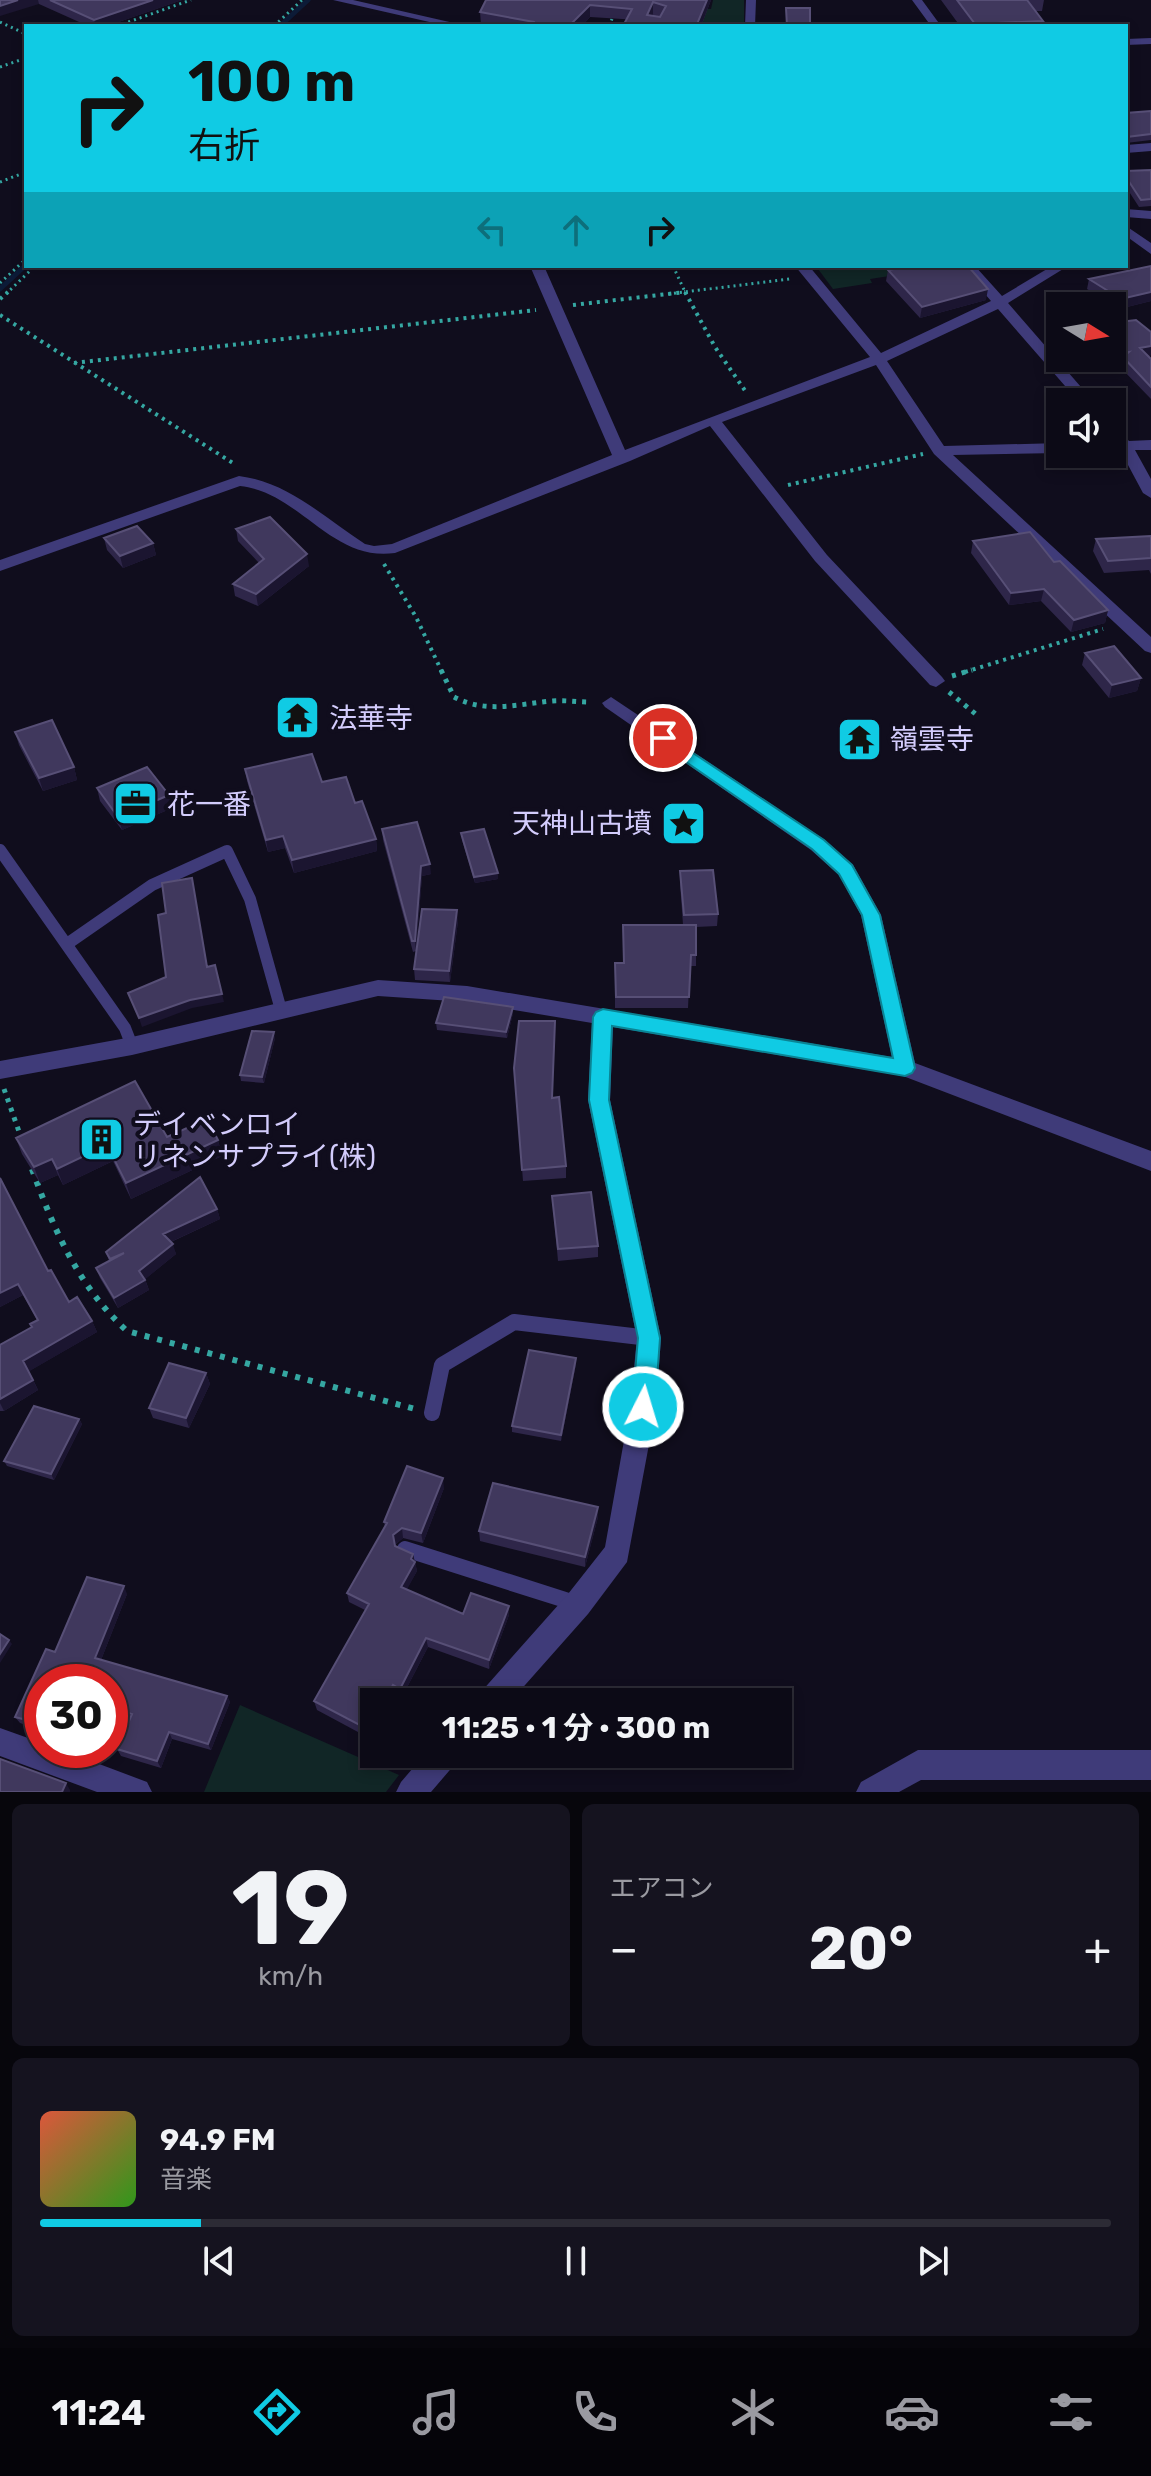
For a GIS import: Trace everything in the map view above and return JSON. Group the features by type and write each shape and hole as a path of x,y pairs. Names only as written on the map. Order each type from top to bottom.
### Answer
{"street":[{"path":"338,0 452,24"},
{"path":"750,24 751,0"},
{"path":"917,0 935,24"},
{"path":"1128,42 1151,41"},
{"path":"1128,149 1151,147"},
{"path":"1128,213 1151,215"},
{"path":"1128,232 1151,250"},
{"path":"538,268 617,451 625,458"},
{"path":"970,268 1075,388"},
{"path":"0,566 239,481 250,481 269,488 359,547 374,551 395,548 713,420 879,359 1001,302 1058,268"},
{"path":"806,271 879,359 939,451 1151,647"},
{"path":"713,420 821,558 936,681"},
{"path":"1126,446 1151,445"},
{"path":"939,451 1046,448"},
{"path":"1126,457 1151,493"},
{"path":"611,703 818,845 846,870 871,915 905,1068"},
{"path":"0,1070 132,1046 378,988 467,994 905,1068 1151,1161"},
{"path":"503,1688 578,1604 617,1553 643,1407 649,1338 599,1100 603,1017"},
{"path":"0,1742 137,1792"},
{"path":"871,1792 918,1765 1151,1765"},
{"path":"411,1792 432,1768"}],"lane":[{"path":"0,850 125,1028 132,1046"},
{"path":"67,944 152,885 227,851 250,899 281,1010"},
{"path":"432,1413 442,1365 514,1322 649,1338"},
{"path":"405,1549 578,1604"}],"path":[{"path":"123,24 191,0"},
{"path":"276,24 302,0"},
{"path":"610,24 612,19"},
{"path":"0,22 24,33"},
{"path":"0,67 24,59"},
{"path":"0,182 24,173"},
{"path":"0,283 24,261"},
{"path":"0,299 33,268"},
{"path":"674,268 730,372 757,405"},
{"path":"74,363 685,293 806,271"},
{"path":"0,315 243,470 250,481"},
{"path":"768,489 939,451"},
{"path":"374,551 416,617 454,697 462,703 506,707 555,701 611,703"},
{"path":"936,681 1126,621"},
{"path":"936,681 978,716"},
{"path":"0,1078 26,1150"},
{"path":"31,1165 56,1237 103,1312 127,1331 432,1413"}],"green space":[{"path":"713,0 744,0 744,24 670,24 693,8 711,9"},
{"path":"890,268 896,275 870,279 872,283 833,289 818,269"},
{"path":"240,1705 360,1758 360,1768 383,1768 399,1775 386,1792 204,1792"}],"building":[{"path":"0,0 18,0 0,6"},
{"path":"50,0 153,0 94,20"},
{"path":"486,0 707,0 697,24 624,24 632,9 590,5 571,24 534,22 480,12","holes":["653,2 666,6 660,17 647,15"]},
{"path":"957,0 1027,0 1043,21 975,24"},
{"path":"786,8 810,8 810,24 787,24"},
{"path":"1151,111 1151,134 1128,137 1128,113"},
{"path":"1151,170 1151,199 1141,200 1128,180 1128,171"},
{"path":"1151,266 1151,292 1126,298 1126,292 1110,292 1089,279"},
{"path":"970,268 988,289 922,307 888,270"},
{"path":"1136,320 1151,332 1151,346 1140,348 1151,359 1151,387 1126,360 1129,352 1126,352 1126,321"},
{"path":"270,517 307,554 256,594 233,584 264,559 236,529"},
{"path":"137,526 153,543 120,556 104,538"},
{"path":"1030,532 1054,562 1060,561 1108,610 1074,620 1044,589 1011,593 973,541"},
{"path":"1151,536 1151,558 1108,561 1096,539"},
{"path":"1114,646 1141,678 1112,685 1085,653"},
{"path":"52,720 74,767 39,778 15,732"},
{"path":"312,754 322,782 346,777 355,803 362,801 376,839 292,860 283,836 266,840 245,769"},
{"path":"147,767 169,795 118,817 97,788"},
{"path":"417,822 430,864 421,866 415,941 412,941 382,829"},
{"path":"484,829 498,873 474,877 461,833"},
{"path":"713,870 718,914 684,915 680,871"},
{"path":"192,878 207,967 215,965 222,994 190,1000 139,1018 128,993 166,977 158,915 166,913 162,883"},
{"path":"422,909 457,910 449,971 414,969"},
{"path":"623,925 696,925 696,955 691,955 689,997 616,997 615,963 624,963"},
{"path":"444,997 513,1007 506,1032 436,1023"},
{"path":"519,1021 555,1021 552,1098 559,1097 566,1166 522,1170 514,1068"},
{"path":"252,1031 274,1032 262,1077 240,1075"},
{"path":"135,1081 167,1137 207,1119 218,1140 126,1183 107,1145 57,1169 52,1159 34,1167 16,1138"},
{"path":"200,1177 217,1209 163,1234 173,1244 139,1271 145,1280 114,1298 96,1268 124,1253 110,1259 106,1252"},
{"path":"0,1178 48,1271 51,1270 69,1302 77,1297 92,1321 23,1361 33,1380 0,1399 0,1345 32,1327 30,1324 38,1320 18,1284 0,1293"},
{"path":"591,1192 598,1246 558,1249 552,1196"},
{"path":"529,1350 576,1358 561,1435 512,1426"},
{"path":"169,1363 206,1373 186,1418 149,1408"},
{"path":"34,1406 79,1419 51,1474 4,1461"},
{"path":"407,1466 443,1478 421,1533 402,1528 393,1535 395,1546 413,1554 411,1559 415,1562 401,1587 463,1614 471,1593 509,1606 489,1660 426,1638 401,1688 393,1685 391,1688 360,1688 360,1725 314,1701 369,1604 347,1593 387,1523 384,1522"},
{"path":"493,1483 598,1507 585,1557 479,1531"},
{"path":"87,1577 124,1586 95,1658 116,1664 39,1664 46,1649 55,1652"},
{"path":"0,1634 9,1640 0,1654"},
{"path":"128,1668 227,1696 208,1744 169,1732 157,1761 128,1752 128,1723 132,1714 128,1713"},
{"path":"24,1697 24,1719 15,1717"},
{"path":"0,1759 66,1783 62,1792 0,1792"}],"waterway":[{"path":"282,24 308,0"},
{"path":"0,289 24,267"}],"place":[{"name":"法華寺","path":"298,718"},
{"name":"嶺雲寺","path":"859,739"},
{"name":"花一番","path":"136,804"},
{"name":"天神山古墳","path":"683,823"},
{"name":"デイベンロイ リネンサプライ(株)","path":"102,1140"}],"route":[{"path":"643,1407 649,1338 599,1100 603,1017 905,1068 871,915 846,870 818,845 663,738"}]}
